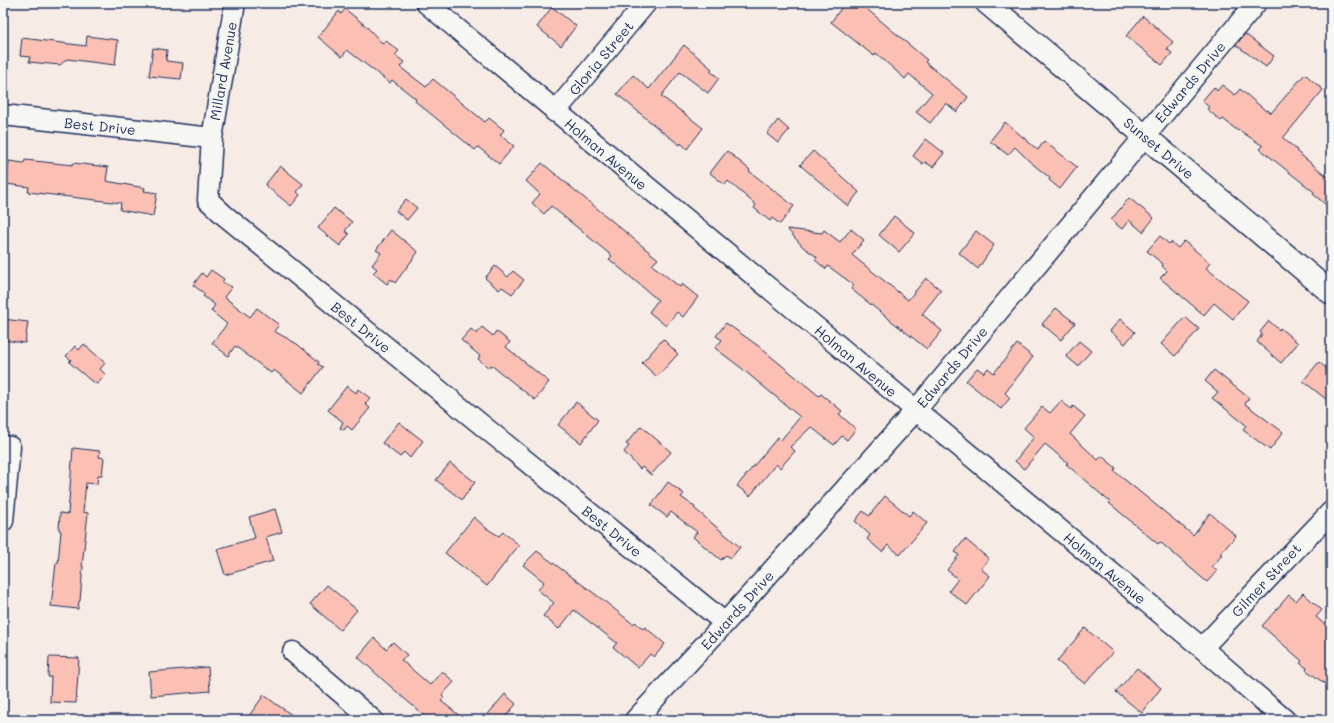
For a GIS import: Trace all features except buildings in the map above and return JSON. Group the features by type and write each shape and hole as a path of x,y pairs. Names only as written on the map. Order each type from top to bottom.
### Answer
{"street":[{"name":"Millard Avenue","path":"212,138 235,3"},
{"name":"Holman Avenue","path":"426,3 555,112 1202,648 1285,720"},
{"name":"Gloria Street","path":"555,112 646,3"},
{"name":"Sunset Drive","path":"987,3 1331,293"},
{"name":"Edwards Drive","path":"635,720 725,623 916,410 1256,3"},
{"name":"Best Drive","path":"3,115 212,138 208,200 224,215 725,623"},
{"path":"3,521 7,446"},
{"name":"Gilmer Street","path":"1202,648 1331,512"},
{"path":"293,652 373,720"}]}
